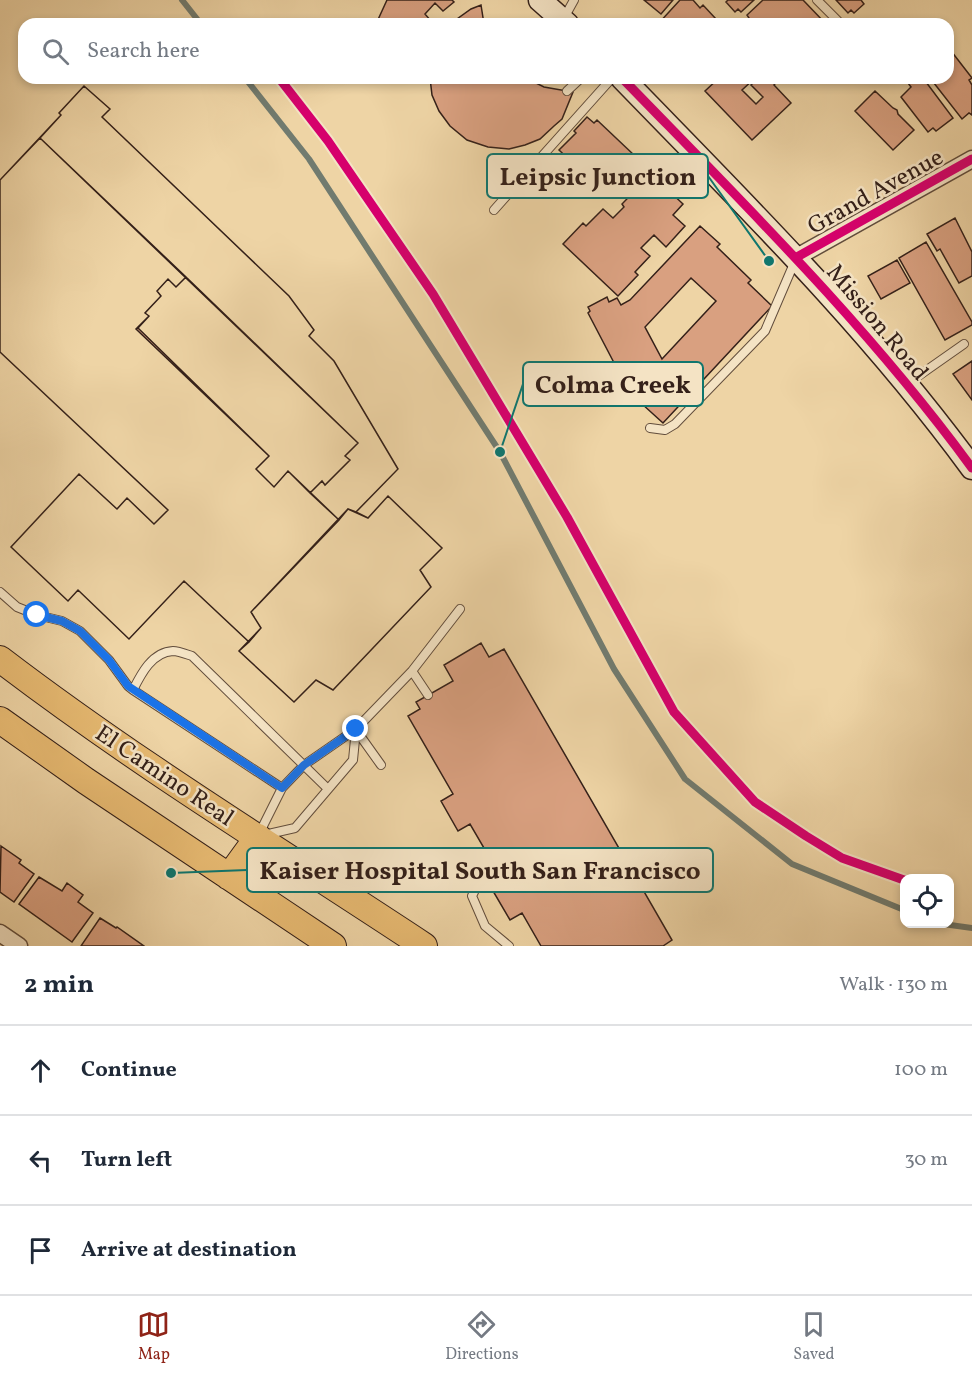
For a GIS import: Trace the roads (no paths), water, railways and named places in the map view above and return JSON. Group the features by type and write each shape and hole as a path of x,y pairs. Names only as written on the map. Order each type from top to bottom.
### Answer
{"main road":[{"name":"El Camino Real","path":"0,659 50,698 113,741 424,946"},
{"name":"El Camino Real","path":"0,720 86,782 333,946"},
{"path":"229,877 258,837"}],"street":[{"path":"540,0 560,18"},
{"name":"Mission Road","path":"628,84 839,304 907,384 971,466"},
{"name":"Grand Avenue","path":"797,258 972,159"},
{"path":"0,933 19,946"}],"lane":[{"path":"567,18 574,0"},
{"path":"817,0 835,18"},
{"path":"567,91 575,84"},
{"path":"494,210 607,84"},
{"path":"650,428 665,430 675,424 765,331 797,258"},
{"path":"907,384 964,344"},
{"path":"0,592 17,607 62,621 80,631 109,660 133,690 282,788"},
{"path":"258,837 282,788 304,765 356,729 412,671 460,609"},
{"path":"133,690 144,669 155,657 172,651 192,656 328,789"},
{"path":"412,671 428,695"},
{"path":"356,729 381,765"},
{"path":"258,837 296,828 353,760 356,729"},
{"path":"490,859 472,896 485,926 509,946"}],"waterway":[{"path":"182,0 196,18"},
{"path":"250,84 309,159 500,452 614,669 685,779 792,864 900,908"},
{"path":"954,926 972,928"}],"place":[{"name":"Leipsic Junction","path":"769,261"},
{"name":"Colma Creek","path":"500,452"},
{"name":"Kaiser Hospital South San Francisco","path":"171,873"}]}
